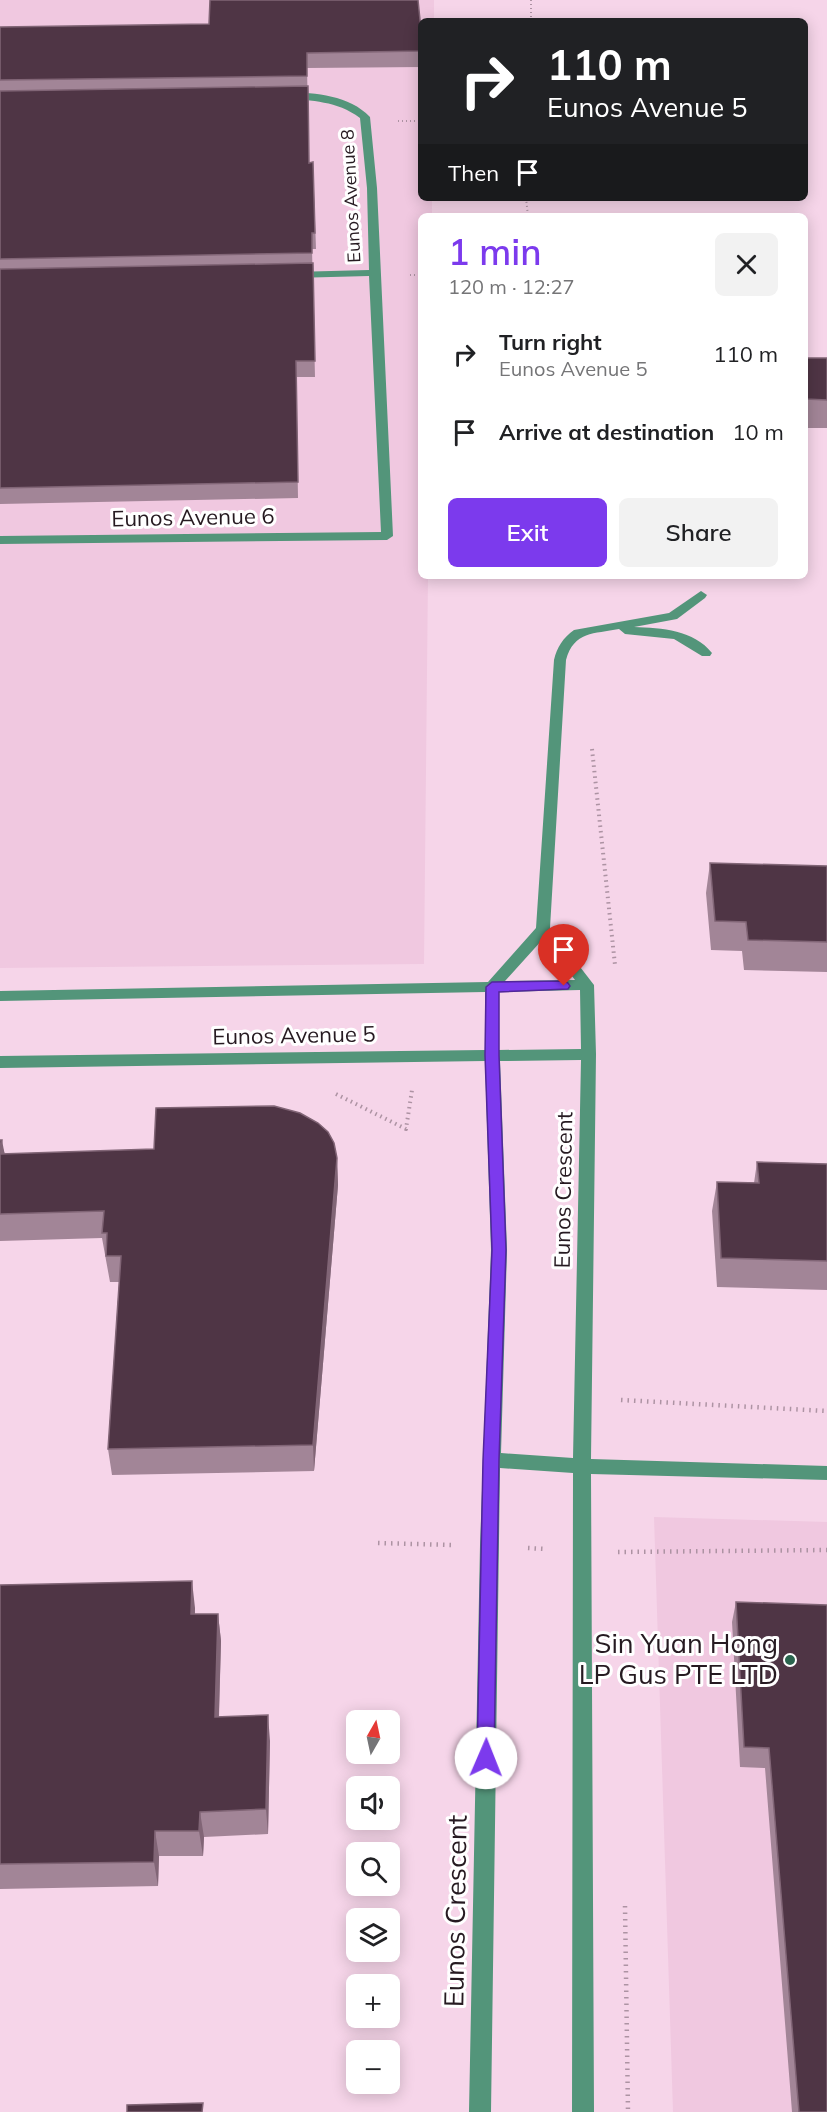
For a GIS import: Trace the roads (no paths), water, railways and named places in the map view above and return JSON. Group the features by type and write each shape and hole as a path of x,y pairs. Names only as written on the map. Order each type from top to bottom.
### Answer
{"street":[{"name":"Eunos Avenue 8","path":"279,96 313,96 338,100 365,117 372,188 387,536"},
{"path":"280,275 374,273"},
{"name":"Eunos Avenue 6","path":"0,540 387,536"},
{"path":"492,987 543,930 560,660 563,649 578,633 672,616 701,595"},
{"path":"604,628 678,635 695,642 706,653"},
{"path":"543,930 587,986"},
{"name":"Eunos Avenue 5","path":"0,996 587,986"},
{"name":"Eunos Crescent","path":"583,2112 582,1466 589,1054 587,986"},
{"name":"Eunos Crescent","path":"480,2112 491,1460 499,1250 492,1055 492,987"},
{"name":"Eunos Avenue 5","path":"0,1062 589,1054"},
{"path":"491,1460 582,1466 827,1473"}],"place":[{"name":"Sin Yuan Hong LP Gus PTE LTD","path":"790,1660"}]}
